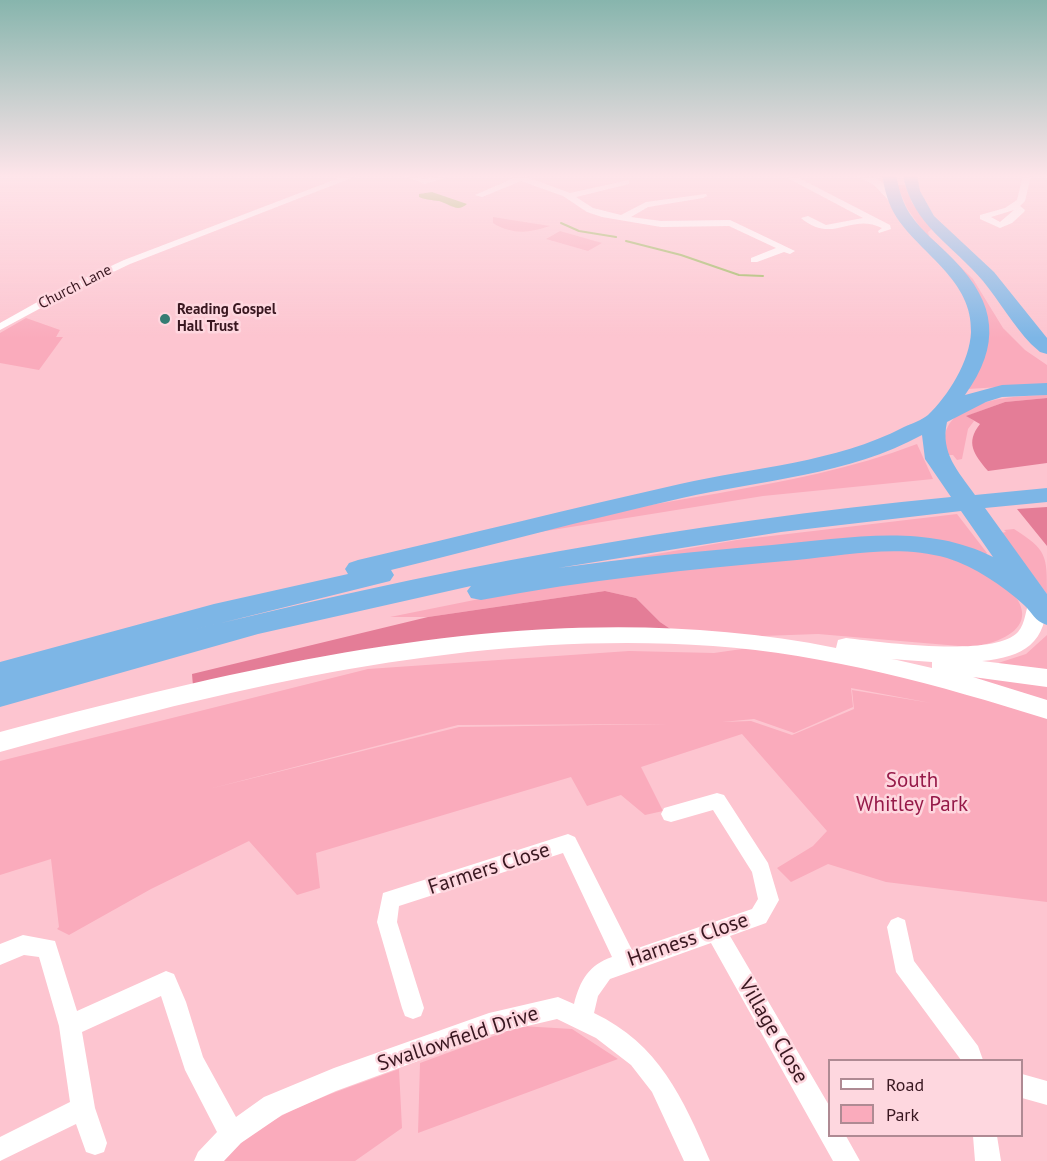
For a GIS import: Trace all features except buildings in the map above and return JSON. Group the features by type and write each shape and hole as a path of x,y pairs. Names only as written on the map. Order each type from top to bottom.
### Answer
{"highway":[{"path":"915,229 964,282 979,315 981,338 975,361 963,384 937,417 934,440 937,459 1040,606"},
{"path":"938,229 984,272 1026,329 1047,348"},
{"path":"0,673 214,614 344,573 430,551 682,491 847,458 891,443 969,400 986,394 1047,389"},
{"path":"214,614 421,567 620,529 838,498 1047,479"},
{"path":"0,695 137,655 290,615 430,583 574,554 851,513 1047,495"},
{"path":"0,703 283,633 502,587 730,557 885,544 924,545 953,551 978,560 1013,581 1040,606"}],"main road":[{"path":"0,742 247,682 340,663 441,648 591,635 671,636 752,642 820,643 974,655 1000,651 1026,638 1040,606"},
{"path":"752,642 841,657 967,684 1047,710"},
{"path":"862,648 969,670 1047,678"}],"street":[{"name":"Church Lane","path":"0,327 61,292 137,257 211,229"},
{"path":"743,229 786,250 754,260"},
{"path":"882,231 887,229"},
{"name":"Harness Close","path":"581,1021 588,991 603,971 759,916 769,900 761,869 717,801 671,814"},
{"name":"Farmers Close","path":"413,1008 387,922 390,900 568,843 626,962"},
{"path":"898,927 904,965 972,1059"},
{"name":"Village Close","path":"716,932 828,1128"},
{"path":"0,955 23,945 47,948 70,1026 83,1108 95,1143"},
{"path":"70,1026 166,981 175,1002 193,1062 232,1134"},
{"name":"Swallowfield Drive","path":"207,1161 232,1134 283,1102 334,1080 489,1024 558,1008 581,1021 604,1030 639,1057 660,1084 697,1161"},
{"path":"1023,1086 1047,1093"},
{"path":"0,1150 83,1108"},
{"path":"833,1137 847,1161"},
{"path":"985,1137 988,1161"}],"green space":[{"path":"505,229 538,229 528,231"},
{"path":"921,229 932,229 928,232 929,236 973,279 1003,328 1025,350 1047,365 1047,384 968,389 983,361 989,328"},
{"path":"560,231 602,243 588,251 546,239"},
{"path":"26,318 60,330 56,337 63,337 39,370 0,363 0,333"},
{"path":"1047,395 1047,398 1005,402 967,416 974,421 968,429 962,459 957,460 953,455 947,455 945,436 950,423 959,414 972,407 1004,398"},
{"path":"917,444 933,479 763,496 515,536 615,512 818,473"},
{"path":"957,514 987,553 985,555 949,544 518,578 737,540"},
{"path":"1014,529 1033,543 1043,555 1047,594 1001,533 1006,532 1004,530"},
{"path":"877,548 939,553 968,563 993,577 1011,591 1019,603 1022,614 1020,623 1005,637 971,647 818,634 762,636 672,630 660,622 636,598 605,591 428,617 390,617 514,592 654,572"},
{"path":"1047,635 1047,672 992,665 1026,654"},
{"name":"South Whitley Park","path":"749,648 850,662 1047,712 1047,902 886,882 828,864 791,882 777,868 813,846 827,831 742,734 641,767 663,811 645,815 621,795 587,806 571,777 316,853 320,888 297,895 249,841 151,889 69,935 57,929 59,927 51,859 0,875 0,761 368,669 629,651 714,653","holes":["851,688 931,703 852,690 854,709 792,735 751,721 722,722 754,719 794,733 853,707","668,724 459,727 209,789 458,725"]},
{"path":"929,668 1047,684 1047,703"},
{"path":"521,1026 572,1029 618,1059 418,1133 420,1063"},
{"path":"399,1069 402,1128 355,1161 223,1161 239,1144 281,1116"}],"shaded area":[{"path":"1047,398 1047,463 988,471 975,454 972,443 975,431 980,424 966,416 1005,402"},
{"path":"1047,507 1047,546 1017,509"},
{"path":"605,591 636,598 660,622 672,630 575,628 490,634 193,686 192,674 428,617"}],"waterway":[{"path":"575,229 616,237"},
{"path":"626,241 681,255 739,275 763,276"}],"place":[{"name":"Reading Gospel Hall Trust","path":"165,319"}]}
